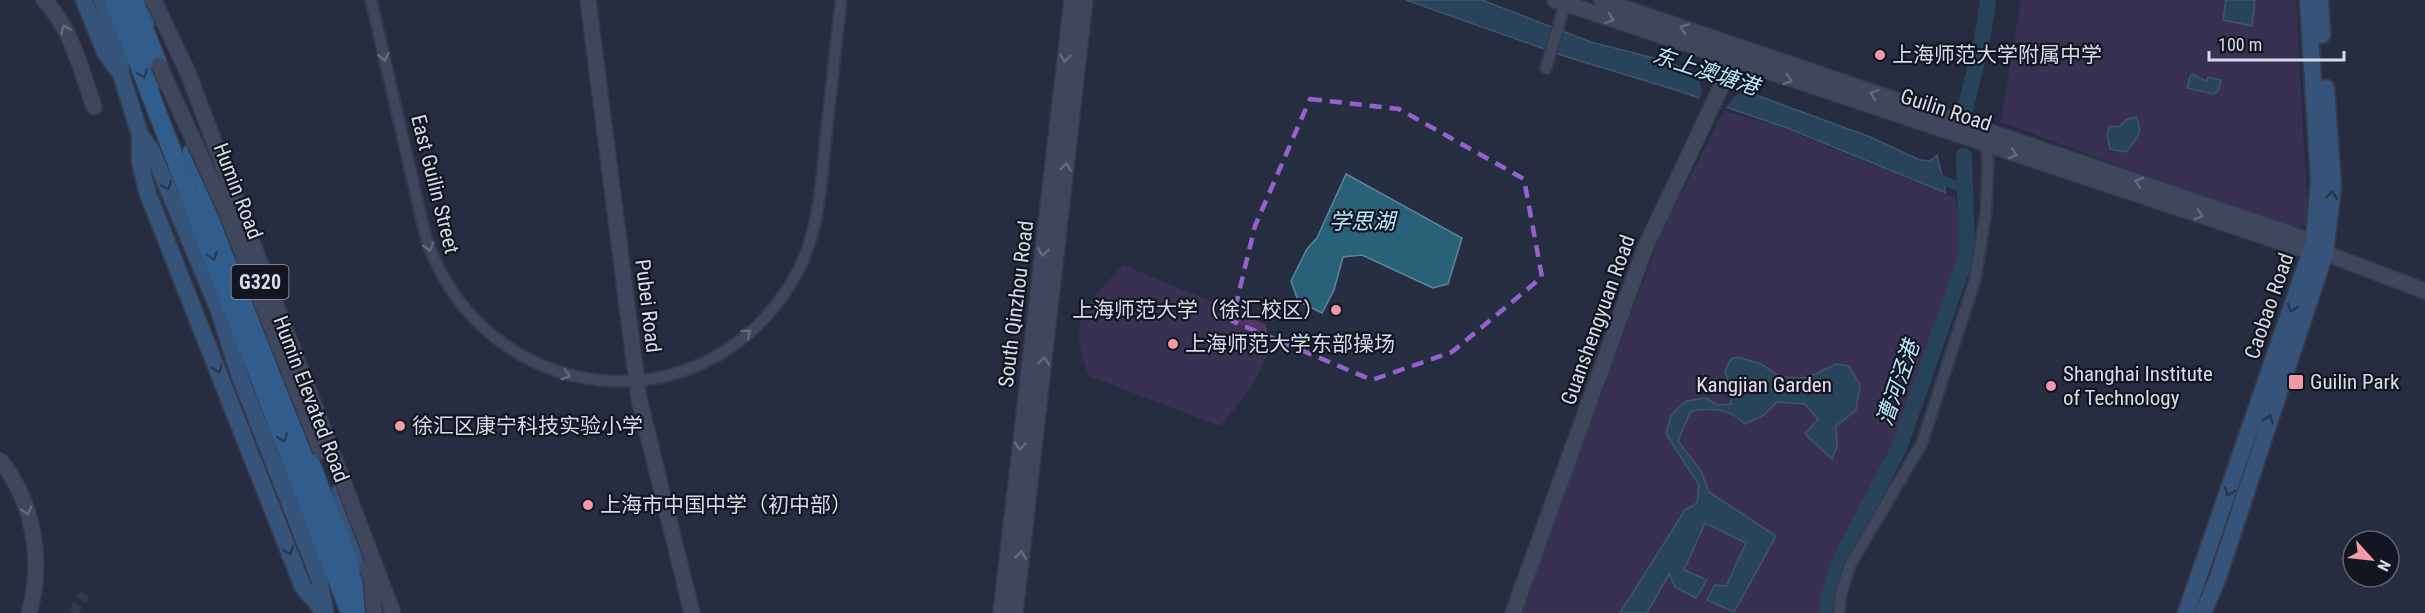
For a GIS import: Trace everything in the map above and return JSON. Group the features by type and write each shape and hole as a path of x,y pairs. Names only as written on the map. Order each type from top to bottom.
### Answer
{"highway":[{"name":"Humin Elevated Road","path":"114,0 350,613"},
{"name":"Humin Elevated Road","path":"133,0 371,613"}],"main road":[{"path":"84,0 105,52 121,74"},
{"path":"102,0 121,52 121,74 140,135 140,162 148,194 303,587 325,613"},
{"name":"Humin Road","path":"142,0 356,567 371,613"},
{"path":"149,19 151,0"},
{"name":"Humin Road","path":"151,0 346,509 356,567"},
{"name":"Caobao Road","path":"2186,613 2316,249 2319,179 2308,0"},
{"name":"Caobao Road","path":"2203,613 2217,580 2333,186 2320,0"}],"street":[{"path":"44,0 59,15 79,62 94,107"},
{"path":"151,0 156,4 188,73 393,613"},
{"name":"East Guilin Street","path":"371,0 426,238 435,264 450,292 489,334 535,364 564,375 594,381 636,382 682,372 718,355 748,334 773,309 793,280 808,247 818,210 841,0"},
{"name":"Pubei Road","path":"588,0 636,382 668,525 692,613"},
{"name":"South Qinzhou Road","path":"1001,613 1072,0"},
{"name":"South Qinzhou Road","path":"1015,613 1085,0"},
{"name":"Guilin Road","path":"1601,0 1736,54"},
{"path":"1548,63 1558,28 1562,1"},
{"name":"Guilin Road","path":"1562,1 1736,54 1986,139 2200,201 2425,291"},
{"name":"Guanshengyuan Road","path":"1513,613 1645,248 1736,54"},
{"path":"1839,613 1840,594 1850,565 1922,443 1975,280 1986,211 1988,164 1986,139"},
{"path":"0,460 22,496 34,543 36,570 29,613"}],"highlighted area":[{"path":"1310,99 1399,109 1524,179 1542,277 1452,352 1372,380 1232,321 1255,226"}],"green space":[{"path":"2021,0 2296,0 2308,224 2295,230 2001,122"},
{"name":"Kangjian Garden","path":"1724,111 1777,126 1955,198 1967,254 1899,448 1842,557 1828,597 1828,613 1520,613 1663,229"},
{"name":"上海师范大学东部操场","path":"1123,265 1265,324 1268,337 1263,365 1248,392 1220,426 1089,376 1079,340 1080,326 1090,303"}],"water":[{"path":"1406,0 1482,0 1591,42 1658,59 1870,137 1920,160 1930,161 1937,155 1946,193 1787,128 1676,90 1567,57"},
{"path":"2226,0 2255,0 2252,26 2223,20"},
{"path":"2191,74 2206,81 2208,77 2221,80 2218,91 2213,94 2187,88"},
{"path":"2136,117 2139,123 2139,133 2126,152 2110,149 2107,134 2110,126 2119,127 2126,120"},
{"name":"学思湖","path":"1346,174 1462,238 1448,284 1433,288 1362,255 1343,257 1334,290 1322,313 1298,301 1291,281 1307,249 1317,238"},
{"path":"1737,357 1761,364 1781,377 1807,378 1836,364 1849,366 1860,385 1856,410 1836,426 1837,447 1832,459 1805,434 1818,419 1805,404 1777,402 1764,415 1745,424 1733,415 1720,410 1691,411 1678,441 1701,471 1709,492 1776,536 1734,612 1707,600 1715,585 1726,586 1746,543 1705,523 1684,570 1707,580 1696,598 1675,587 1669,574 1647,613 1620,613 1685,510 1697,503 1699,485 1666,434 1671,415 1686,401 1706,398 1717,405 1731,404 1732,394 1725,371 1731,359"}],"pier":[{"path":"1697,71 1752,90 1735,96 1724,111 1698,101 1702,91"}],"waterway":[{"name":"漕河泾港","path":"1965,109 1981,46 1988,0"},
{"name":"漕河泾港","path":"1828,613 1828,597 1842,557 1899,448 1967,254 1964,156"},
{"name":"东上澳塘港","path":"1933,176 1964,189"}],"tunnel":[{"path":"73,613 85,594"}],"place":[{"name":"上海师范大学附属中学","path":"1880,55"},
{"name":"上海师范大学（徐汇校区）","path":"1336,310"},
{"name":"上海师范大学东部操场","path":"1173,344"},
{"name":"Guilin Park","path":"2296,382"},
{"name":"Shanghai Institute of Technology","path":"2051,386"},
{"name":"徐汇区康宁科技实验小学","path":"400,426"},
{"name":"上海市中国中学（初中部）","path":"588,505"}]}
